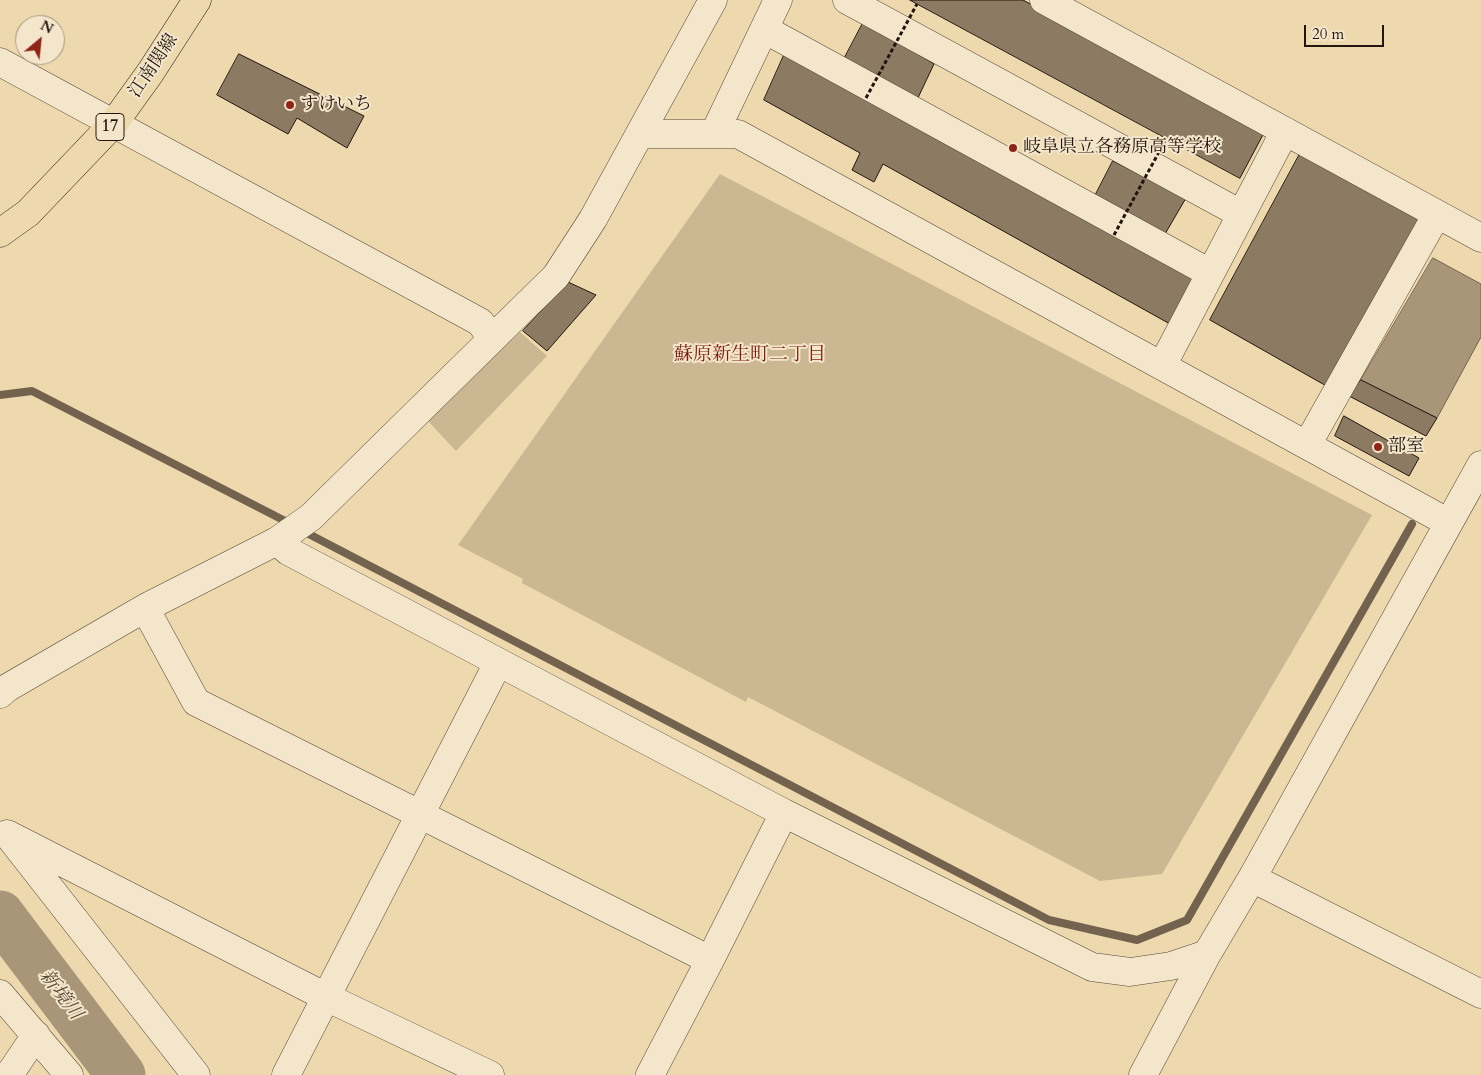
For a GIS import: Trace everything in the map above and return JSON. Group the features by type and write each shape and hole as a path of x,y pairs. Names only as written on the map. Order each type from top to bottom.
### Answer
{"main road":[{"name":"江南関線","path":"0,234 28,213 114,123 150,73 197,0"}],"street":[{"path":"0,694 7,688 145,608 277,541 311,516 556,276 593,219 714,0"},
{"path":"714,134 778,0"},
{"path":"847,0 1241,214"},
{"path":"1044,0 1481,238"},
{"path":"764,29 1210,273"},
{"path":"0,62 480,322 492,338"},
{"path":"1162,366 1285,131"},
{"path":"640,134 738,134 1449,523"},
{"path":"1307,445 1437,214"},
{"path":"1143,1075 1206,954 1252,878 1481,464"},
{"path":"277,541 288,551 784,813 1092,967 1130,972 1170,966 1206,954"},
{"path":"145,608 196,702 710,960"},
{"path":"286,1075 498,663"},
{"path":"650,1075 784,813"},
{"path":"3,830 326,997 490,1075"},
{"path":"3,830 196,1075"},
{"path":"1252,878 1481,994"},
{"path":"0,994 69,1075"},
{"path":"9,1075 36,1035"}],"path":[{"path":"866,98 917,4"},
{"path":"1114,235 1166,139"}],"shaded area":[{"path":"720,174 1372,515 1162,874 1100,881 748,697 746,702 522,583 523,579 458,545"},
{"path":"1433,258 1481,284 1481,337 1437,418 1361,380"},
{"path":"520,332 547,356 456,451 428,421"}],"building":[{"path":"910,0 1023,0 1265,131 1240,178"},
{"path":"864,21 934,64 916,102 842,63"},
{"path":"785,53 1194,279 1170,324 883,164 874,182 852,170 860,153 764,100"},
{"name":"すけいち","path":"239,54 364,116 347,148 297,118 288,134 217,95"},
{"path":"1302,150 1420,218 1330,388 1210,320"},
{"path":"1113,161 1186,198 1165,234 1095,196"},
{"path":"568,282 596,295 547,351 523,331"},
{"path":"1361,380 1437,418 1426,436 1349,396"},
{"name":"部室","path":"1344,416 1419,458 1409,476 1335,436"}],"waterway":[{"path":"0,395 32,391 291,524"},
{"path":"303,531 1049,920 1137,940 1187,920 1412,524"},
{"name":"新境川","path":"0,915 121,1075"}],"place":[{"name":"すけいち","path":"290,105"},
{"name":"岐阜県立各務原高等学校","path":"1013,148"},
{"name":"部室","path":"1378,447"}],"district":[{"name":"蘇原新生町二丁目","path":"750,356"}]}
